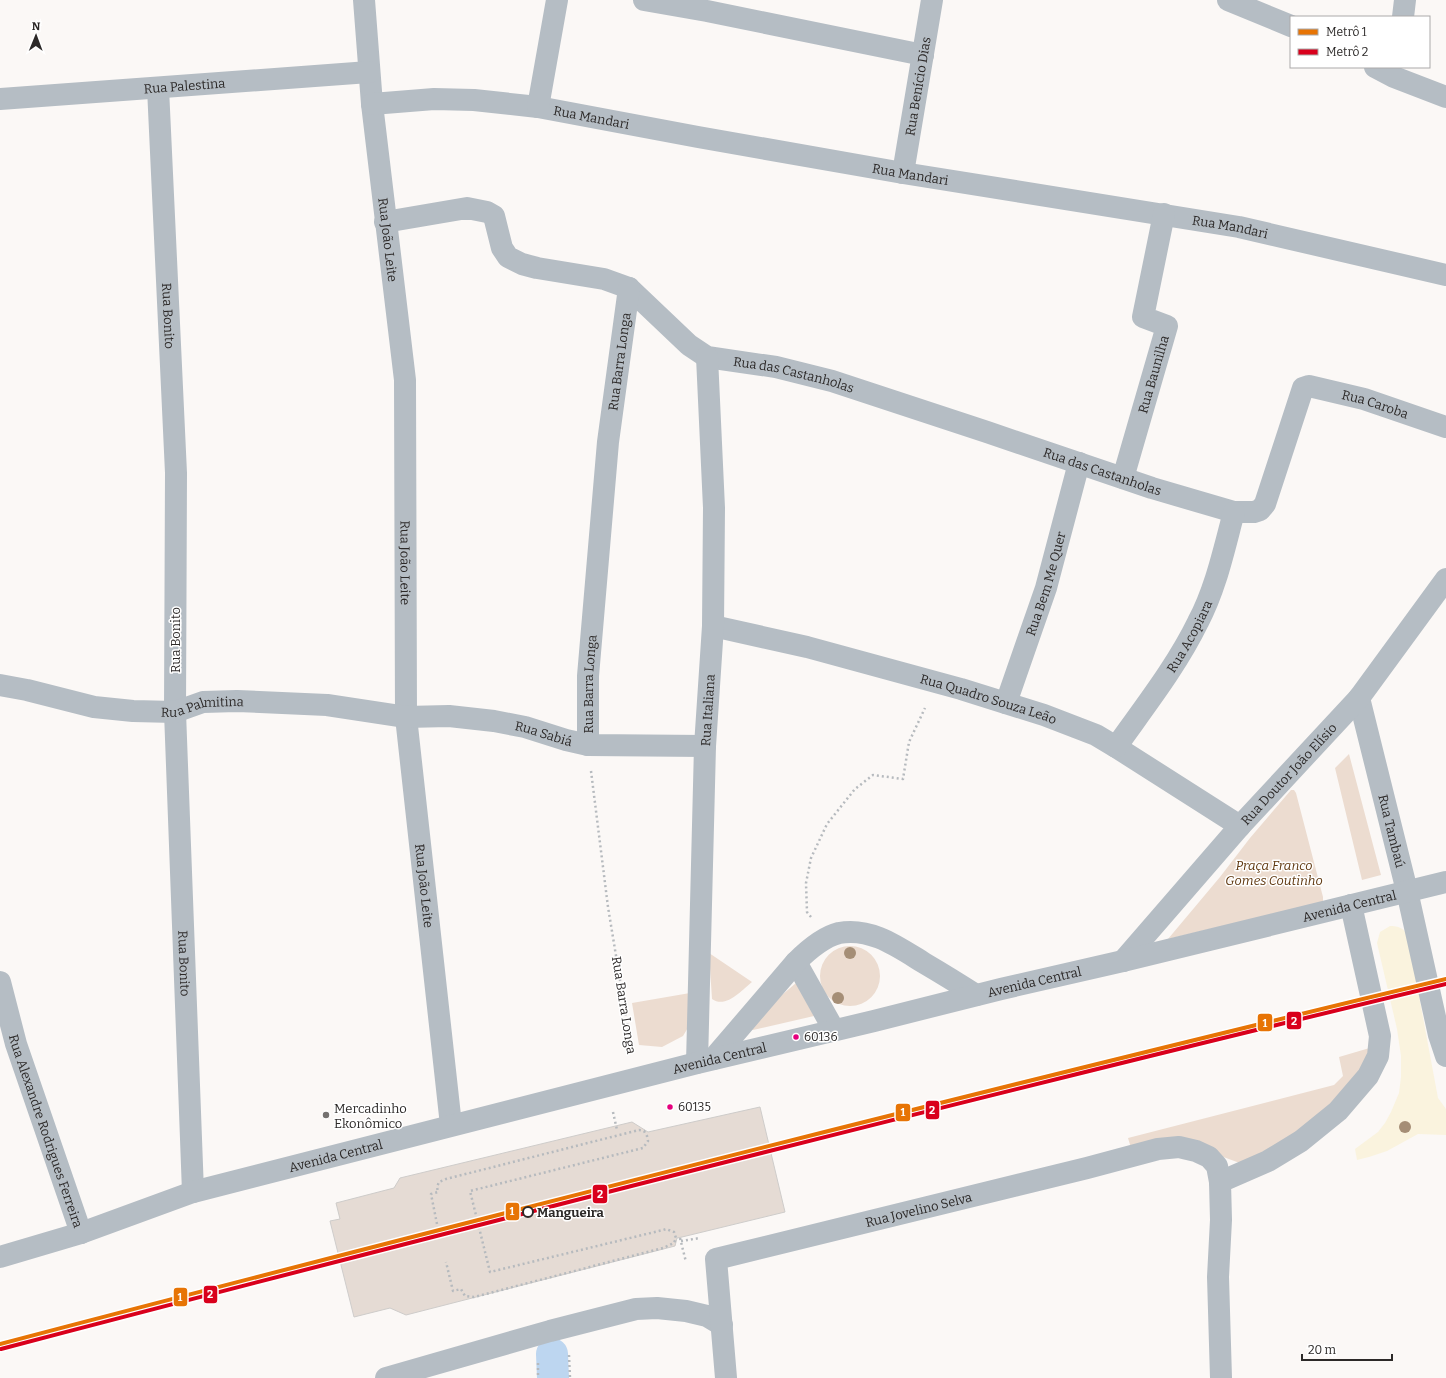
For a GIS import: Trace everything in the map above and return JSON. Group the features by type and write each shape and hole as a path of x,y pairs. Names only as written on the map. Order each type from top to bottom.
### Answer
{"street":[{"name":"Rua João Leite","path":"364,0 372,104 405,380 406,717 451,1125"},
{"path":"538,107 557,0"},
{"path":"644,0 708,6 923,55"},
{"name":"Rua Benício Dias","path":"903,173 932,0"},
{"path":"1228,0 1290,26"},
{"path":"1403,16 1405,0"},
{"path":"1388,70 1446,97"},
{"name":"Rua Palestina","path":"0,99 369,72"},
{"name":"Rua Bonito","path":"158,88 176,473 175,712 193,1192"},
{"name":"Rua Mandari","path":"372,104 434,99 474,100 538,107 903,173 1239,227 1446,275"},
{"name":"Rua das Castanholas","path":"385,222 467,208 487,212 494,216 502,248 508,257 538,268 604,279 630,288 689,345 707,357 776,367 832,380 1152,488 1239,512"},
{"name":"Rua Baunilha","path":"1123,478 1167,326 1143,317 1164,214"},
{"name":"Rua Barra Longa","path":"588,745 588,676 608,442 630,288"},
{"name":"Rua Italiana","path":"705,1061 705,746 713,626 714,508 707,357"},
{"name":"Rua Caroba","path":"1239,512 1254,512 1260,510 1265,504 1303,388 1309,386 1364,399 1446,427"},
{"name":"Rua Bem Me Quer","path":"1006,703 1046,588 1079,463"},
{"name":"Rua Acopiara","path":"1116,746 1177,661 1199,621 1239,512"},
{"name":"Rua Doutor João Elísio","path":"1124,961 1240,826 1359,698 1446,579"},
{"name":"Rua Quadro Souza Leão","path":"713,626 807,646 938,683 961,688 1044,715 1096,735 1116,746 1240,826"},
{"name":"Rua Palmitina","path":"0,685 27,690 94,707 133,711 175,712 203,702 237,701 327,705 406,717"},
{"name":"Rua Tambaú","path":"1359,698 1407,891 1439,1034 1446,1056"},
{"name":"Rua Sabiá","path":"406,717 449,716 494,721 524,727 588,745 705,746"},
{"name":"Avenida Central","path":"0,1257 81,1233 193,1192 451,1125 705,1061 1446,882"},
{"path":"1221,1378 1218,1277 1221,1220 1220,1182 1268,1161 1302,1141 1343,1106 1368,1076 1378,1056 1380,1036 1351,904"},
{"path":"705,1061 796,962 811,948 838,933 868,933 887,940 976,995"},
{"path":"796,962 834,1030"},
{"name":"Rua Alexandre Rodrigues Ferreira","path":"0,982 16,1044 81,1233"},
{"name":"Rua Jovelino Selva","path":"726,1378 716,1259 1087,1168 1158,1149 1179,1146 1209,1156 1217,1166 1220,1182"},
{"path":"386,1378 550,1331 636,1309 657,1308 686,1311 707,1316 722,1325"}],"path":[{"path":"826,939 807,912 806,883 811,858 827,824 855,789 873,775 903,779 909,742 938,683"},
{"name":"Rua Barra Longa","path":"588,745 608,908 636,1079"},
{"path":"616,1126 617,1130"},
{"path":"437,1224 431,1194 438,1192 437,1187 439,1182 446,1178 639,1130 644,1131 647,1136 648,1141 643,1148 470,1191 490,1272 666,1229 674,1232 676,1238 674,1243 670,1246 474,1297 468,1297 462,1293 461,1289 453,1291 446,1262"},
{"path":"680,1238 686,1262"}],"green space":[{"path":"1349,754 1381,875 1362,880 1335,768"},
{"name":"Praça Franco Gomes Coutinho","path":"1291,790 1294,790 1296,793 1323,897 1323,902 1168,939 1220,877 1250,838"},
{"path":"844,946 856,946 872,954 878,964 880,976 878,988 872,998 856,1006 844,1006 828,998 820,982 820,970 828,954"},
{"path":"709,953 752,982 739,994 728,1000 723,1002 712,999"},
{"path":"796,983 814,1016 753,1030 749,1028 749,1023"},
{"path":"690,993 695,1016 683,1036 662,1047 639,1045 632,1003"},
{"path":"1373,1047 1369,1085 1253,1162 1237,1162 1218,1155 1131,1148 1128,1138 1334,1085 1343,1076 1339,1057"}],"sand":[{"path":"1390,926 1401,928 1405,931 1408,937 1438,1098 1446,1109 1446,1135 1418,1134 1387,1151 1357,1160 1355,1149 1378,1132 1391,1112 1399,1093 1401,1056 1397,1029 1377,943 1380,932"}],"building":[{"name":"Mangueira","path":"760,1107 785,1212 677,1238 675,1246 406,1315 390,1308 354,1317 330,1221 340,1219 336,1203 394,1188 400,1178 632,1122 648,1132"}],"waterway":[{"path":"552,1354 553,1378"}],"metro line":[{"name":"1","path":"0,1344 722,1158 1084,1067 1446,979"},
{"name":"2","path":"1,1349 723,1163 1084,1072 1446,984"}],"place":[{"name":"60136","path":"796,1037"},
{"name":"60135","path":"670,1107"},
{"name":"Mercadinho Ekonômico","path":"326,1115"},
{"name":"Mangueira","path":"528,1212"}]}
